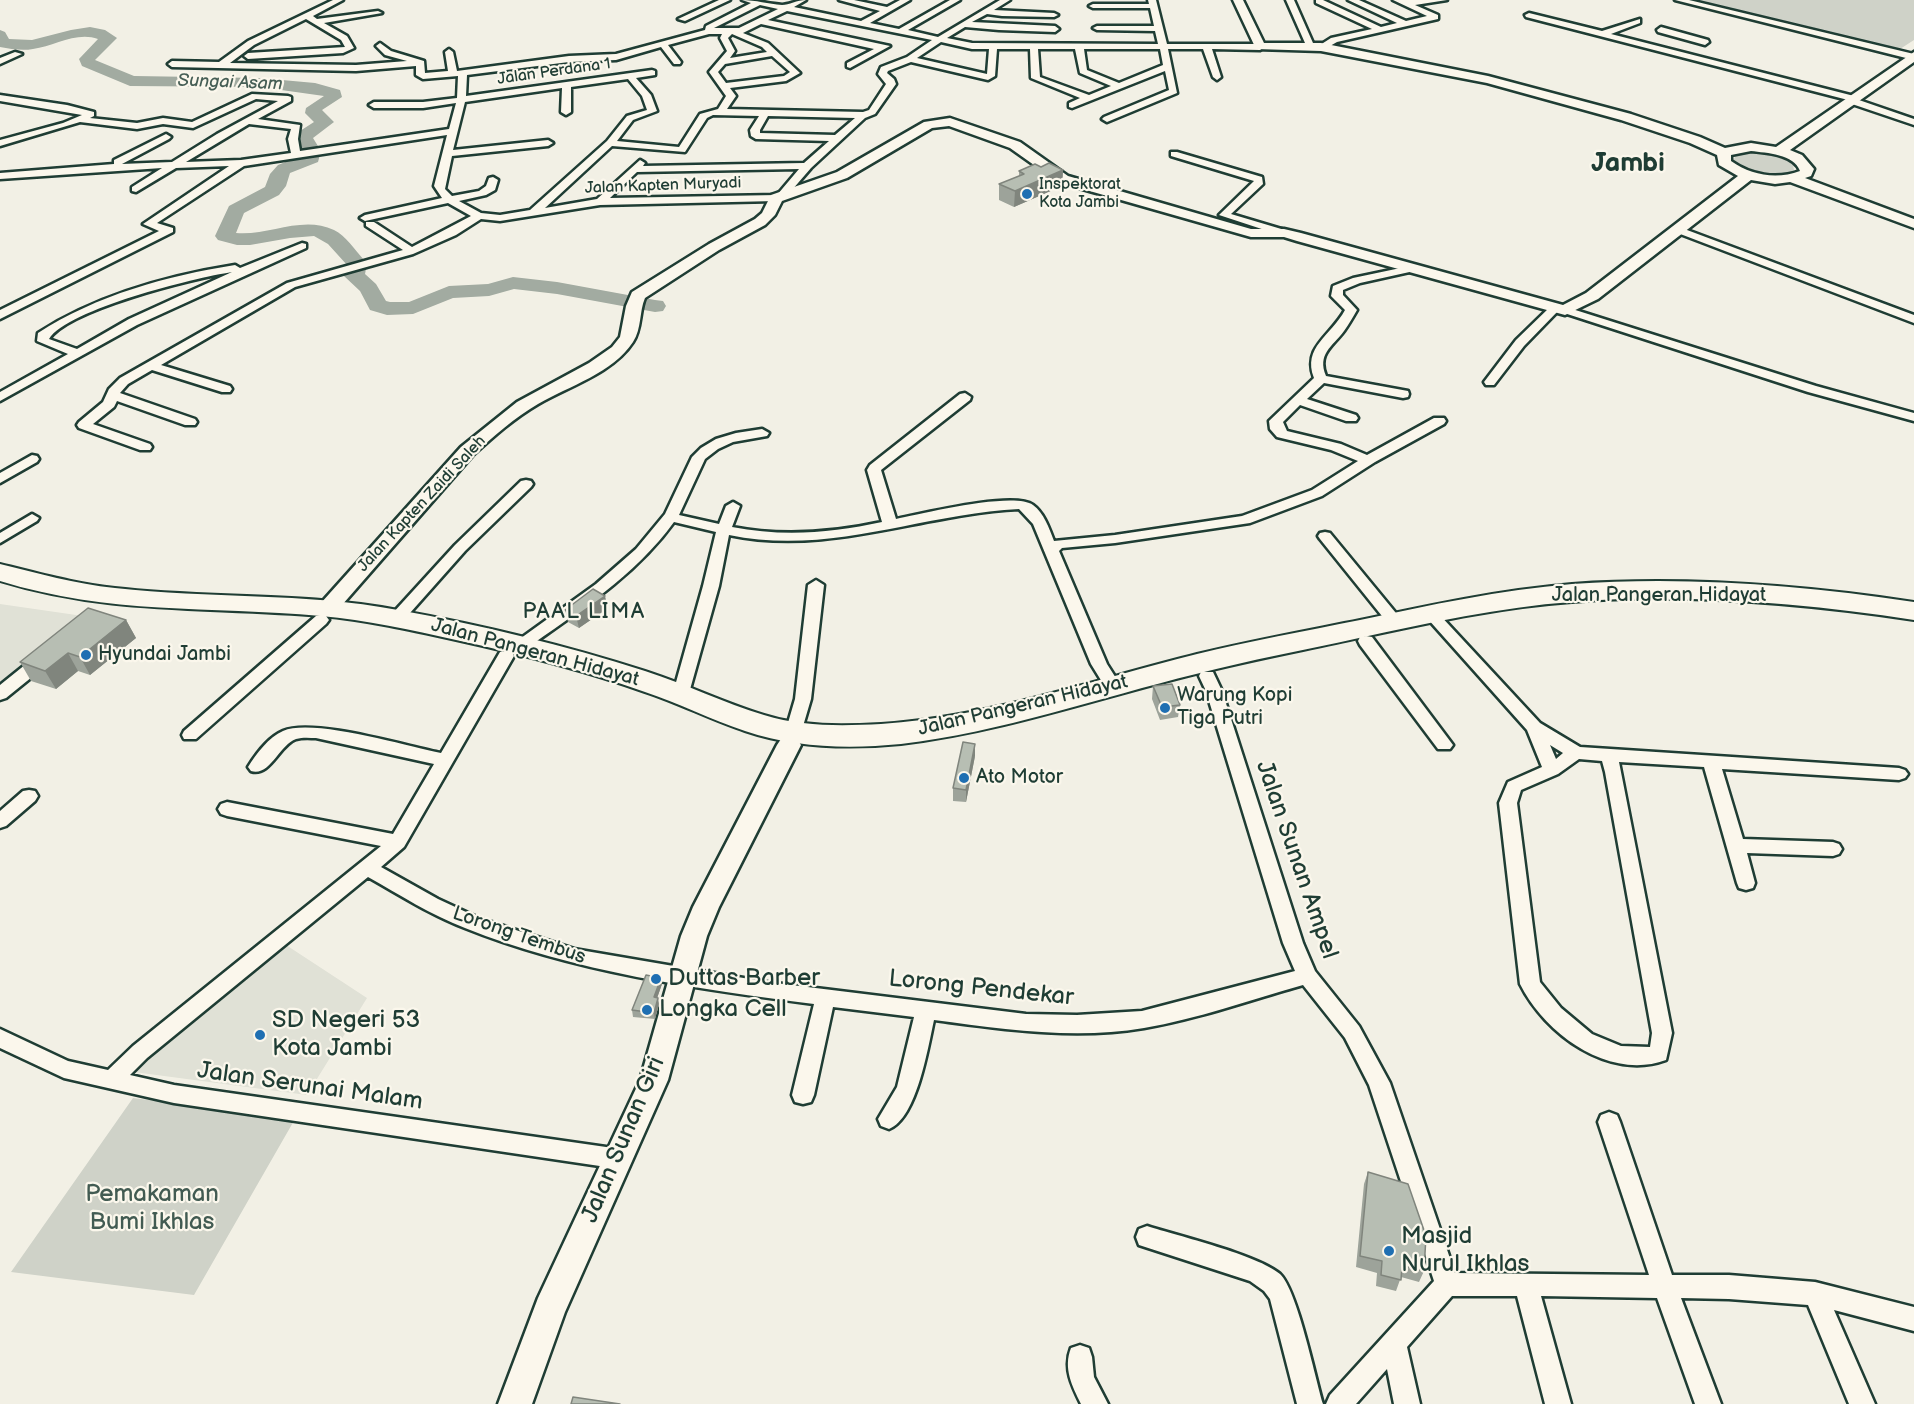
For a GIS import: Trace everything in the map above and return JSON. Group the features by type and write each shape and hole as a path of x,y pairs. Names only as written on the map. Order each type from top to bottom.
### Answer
{"highway":[{"name":"Jalan Pangeran Hidayat","path":"9,584 87,602 160,614 324,614 398,618 512,651 615,686 754,738 791,739 899,733 1003,715 1113,686 1366,640 1436,620"},
{"name":"Jalan Pangeran Hidayat","path":"324,614 438,640 582,661 681,693 791,739 845,748 904,746 1017,727 1203,670 1395,622 1603,603 1839,606 1900,613"}],"street":[{"path":"220,65 261,38 339,0"},
{"path":"682,19 726,0"},
{"path":"746,0 972,46 1207,47 1309,43 1462,74 1539,93 1657,127 1724,153 1739,148"},
{"path":"731,51 724,38 731,32 760,21 802,0"},
{"path":"843,0 857,1 888,10"},
{"path":"862,24 906,0"},
{"path":"850,65 882,48 956,0"},
{"path":"778,197 807,166 865,115 872,112 891,84 882,72 910,60 963,24 1006,0"},
{"path":"1238,0 1244,17 1262,45"},
{"path":"1250,0 1258,17 1262,45"},
{"path":"1352,0 1406,24"},
{"path":"1402,2 1442,0"},
{"path":"1679,0 1913,57"},
{"path":"1309,43 1298,3 1322,1 1381,30"},
{"path":"1262,45 1326,46 1334,40 1435,17 1402,2"},
{"path":"709,31 709,28 720,20 758,3"},
{"path":"1100,47 1093,3 1153,3 1174,91 1107,119"},
{"path":"986,11 1002,14 1054,11 1056,47"},
{"path":"317,21 378,13"},
{"path":"1528,15 1854,100 1914,122"},
{"path":"232,56 291,55 350,48 344,38 306,16"},
{"path":"1244,17 1258,17"},
{"path":"760,21 882,48"},
{"path":"1602,34 1637,21"},
{"path":"963,24 999,28 1055,29"},
{"path":"1097,28 1159,29"},
{"path":"1661,30 1705,42 1682,55"},
{"path":"421,63 420,75 423,76 458,74 569,59 615,57 709,31 731,32 772,50 796,73 725,86"},
{"path":"664,45 677,62"},
{"path":"380,46 388,53 421,63"},
{"path":"910,60 988,78 992,76 993,47"},
{"path":"1034,47 1034,76 1037,79 1088,98"},
{"path":"1079,47 1083,71 1120,86"},
{"path":"1207,47 1217,76"},
{"path":"721,112 731,96 713,72 720,62 731,51 772,50"},
{"path":"720,62 772,50"},
{"path":"1350,51 1483,72 1655,120 1739,148 1778,151 1805,164 1807,169 1800,176"},
{"path":"145,447 84,425 108,404 119,385 281,289 309,277 364,266 442,239 479,216 451,201 439,186 461,100 458,74 449,52"},
{"path":"0,61 18,54"},
{"path":"291,55 296,68"},
{"path":"1778,151 1793,143 1913,57"},
{"path":"172,64 356,68 421,63"},
{"path":"1072,105 1168,66"},
{"name":"Jalan Perdana 1","path":"374,105 408,106 461,100 652,73"},
{"path":"535,212 610,143 630,118 652,111 646,95 630,76"},
{"path":"566,112 567,85"},
{"path":"0,143 82,120 137,126 163,121 193,125 258,95 288,99 136,189"},
{"path":"0,98 91,112 82,120"},
{"path":"766,112 755,130 756,136 838,138"},
{"path":"610,143 682,150 706,113 865,115"},
{"path":"248,121 297,127 293,140 299,155"},
{"path":"778,197 842,175 929,125 942,122 959,124 1015,145 1052,172 1219,225 1251,233 1284,233"},
{"path":"0,176 113,167 241,164 453,131"},
{"path":"113,167 166,137"},
{"path":"448,153 548,143"},
{"path":"600,202 655,149"},
{"path":"1724,153 1724,162 1749,175 1771,179 1800,176 1914,215"},
{"path":"1174,154 1258,179 1258,182 1224,215 1559,310 1812,389 1914,417"},
{"path":"0,315 169,230 148,224 241,164"},
{"path":"634,169 807,166"},
{"path":"1490,382 1520,344 1559,310 1586,301 1749,175"},
{"path":"1800,176 1914,224"},
{"path":"411,250 367,221 487,191 491,188 493,180"},
{"name":"Jalan Kapten Muryadi","path":"479,216 506,217 600,202 654,198 778,197"},
{"name":"Jalan Kapten Zaidi Saleh","path":"324,614 466,451 527,403 616,352 630,333 635,299 714,247 760,222 768,215 778,197"},
{"path":"1678,230 1914,319"},
{"path":"0,397 77,352 211,285 302,246"},
{"path":"77,352 43,340 42,336 113,300 198,274 260,264"},
{"path":"1321,379 1316,369 1318,351 1327,339 1339,330 1351,310 1337,296 1337,288 1357,280 1410,269"},
{"path":"198,274 211,285"},
{"path":"150,365 226,389"},
{"path":"1321,379 1403,394"},
{"path":"1321,379 1276,421 1277,429 1282,434 1336,447 1368,460"},
{"path":"112,395 190,422"},
{"path":"891,524 874,470 877,465 965,396"},
{"path":"1298,400 1351,418"},
{"path":"1051,550 1058,544 1115,539 1245,520 1317,493 1368,460 1439,421"},
{"path":"111,1080 140,1052 398,842 512,651 593,593 622,569 671,517 699,457 707,449 720,441 736,436 762,433"},
{"path":"0,479 32,459"},
{"path":"398,618 460,548 526,484"},
{"path":"671,517 746,534 786,538 828,535 942,514 1022,505 1029,507 1051,550 1099,664 1113,686"},
{"path":"681,693 711,586 719,542 733,506"},
{"path":"0,538 32,518"},
{"path":"1324,536 1395,622"},
{"path":"791,739 803,699 816,585"},
{"path":"190,735 324,614"},
{"path":"1436,620 1534,727 1576,753 1899,774"},
{"path":"1366,640 1444,745"},
{"path":"0,693 50,654"},
{"name":"Jalan Sunan Ampel","path":"1203,670 1214,691 1293,943 1307,976 1352,1032 1379,1083 1447,1284"},
{"path":"1534,727 1552,770"},
{"path":"257,767 288,733 297,731 316,732 447,762"},
{"name":"Jalan Sunan Giri","path":"515,1404 550,1309 654,1080 682,974 706,907 791,739"},
{"path":"1576,753 1552,770 1514,786 1508,803 1530,984 1540,1001 1559,1021 1588,1040 1625,1058 1646,1058 1659,1054 1662,1034 1614,772 1608,754"},
{"path":"1711,761 1746,883"},
{"path":"0,821 29,795"},
{"path":"227,809 398,842"},
{"path":"1736,846 1833,849"},
{"name":"Lorong Tembus","path":"366,867 431,904 472,923 574,957 635,969 682,974"},
{"name":"Lorong Pendekar","path":"682,974 767,990 1026,1023 1113,1023 1142,1020 1179,1012 1307,976"},
{"path":"803,1095 825,998"},
{"path":"889,1119 907,1090 926,1010"},
{"name":"Jalan Serunai Malam","path":"0,1038 64,1069 174,1094 620,1159"},
{"path":"1609,1122 1665,1288 1708,1404"},
{"path":"1147,1237 1257,1272 1272,1283 1280,1294 1310,1404"},
{"path":"1339,1404 1447,1284 1729,1287 1815,1294 1914,1319"},
{"path":"1526,1286 1558,1404"},
{"path":"1815,1294 1862,1404"},
{"path":"1394,1344 1407,1404"},
{"path":"1080,1357 1082,1380 1095,1404"}],"shaded area":[{"path":"0,604 90,617 0,689"},
{"name":"SD Negeri 53 Kota Jambi","path":"283,943 367,998 307,1095 134,1072"}],"green space":[{"path":"1698,0 1914,0 1914,40 1900,49"},
{"path":"1750,152 1767,153 1783,158 1793,164 1794,171 1771,176 1762,175 1746,170 1733,161 1736,155"},
{"name":"Pemakaman Bumi Ikhlas","path":"133,1098 295,1119 194,1295 11,1272"}],"building":[{"path":"1049,163 1063,170 1015,191 999,184 1024,174 1019,171 1035,164 1041,167"},
{"path":"593,589 605,596 576,616 565,610"},
{"path":"88,608 126,620 80,657 68,653 45,671 20,662"},
{"path":"1172,684 1180,705 1162,707 1153,686"},
{"name":"Ato Motor","path":"963,742 975,744 966,790 953,788"},
{"path":"646,975 661,978 654,997 658,998 654,1013 632,1010"},
{"name":"Masjid Nurul Ikhlas","path":"1368,1172 1408,1184 1426,1236 1424,1271 1402,1265 1401,1280 1381,1275 1382,1261 1360,1256"},
{"path":"573,1397 620,1404 571,1404"}],"waterway":[{"name":"Sungai Asam","path":"0,35 3,43 32,45 80,32 100,34 109,38 94,50 87,59 88,63 130,81 281,84 315,88 334,94 334,97 314,108 314,113 325,122 304,138 312,151 312,158 284,169 279,174 277,186 272,191 236,210 225,236 250,239 303,230 316,230 327,234 357,264 354,276 369,288 378,305 387,309 413,308 449,292 489,290 513,283 557,288 655,306"}],"place":[{"name":"Inspektorat Kota Jambi","path":"1027,194"},
{"name":"Hyundai Jambi","path":"86,655"},
{"name":"Warung Kopi Tiga Putri","path":"1165,708"},
{"name":"Ato Motor","path":"964,778"},
{"name":"Duttas Barber","path":"656,979"},
{"name":"Longka Cell","path":"647,1010"},
{"name":"SD Negeri 53 Kota Jambi","path":"260,1035"},
{"name":"Masjid Nurul Ikhlas","path":"1389,1251"}],"district":[{"name":"Jambi","path":"1628,164"},
{"name":"PAAL LIMA","path":"584,612"}]}
